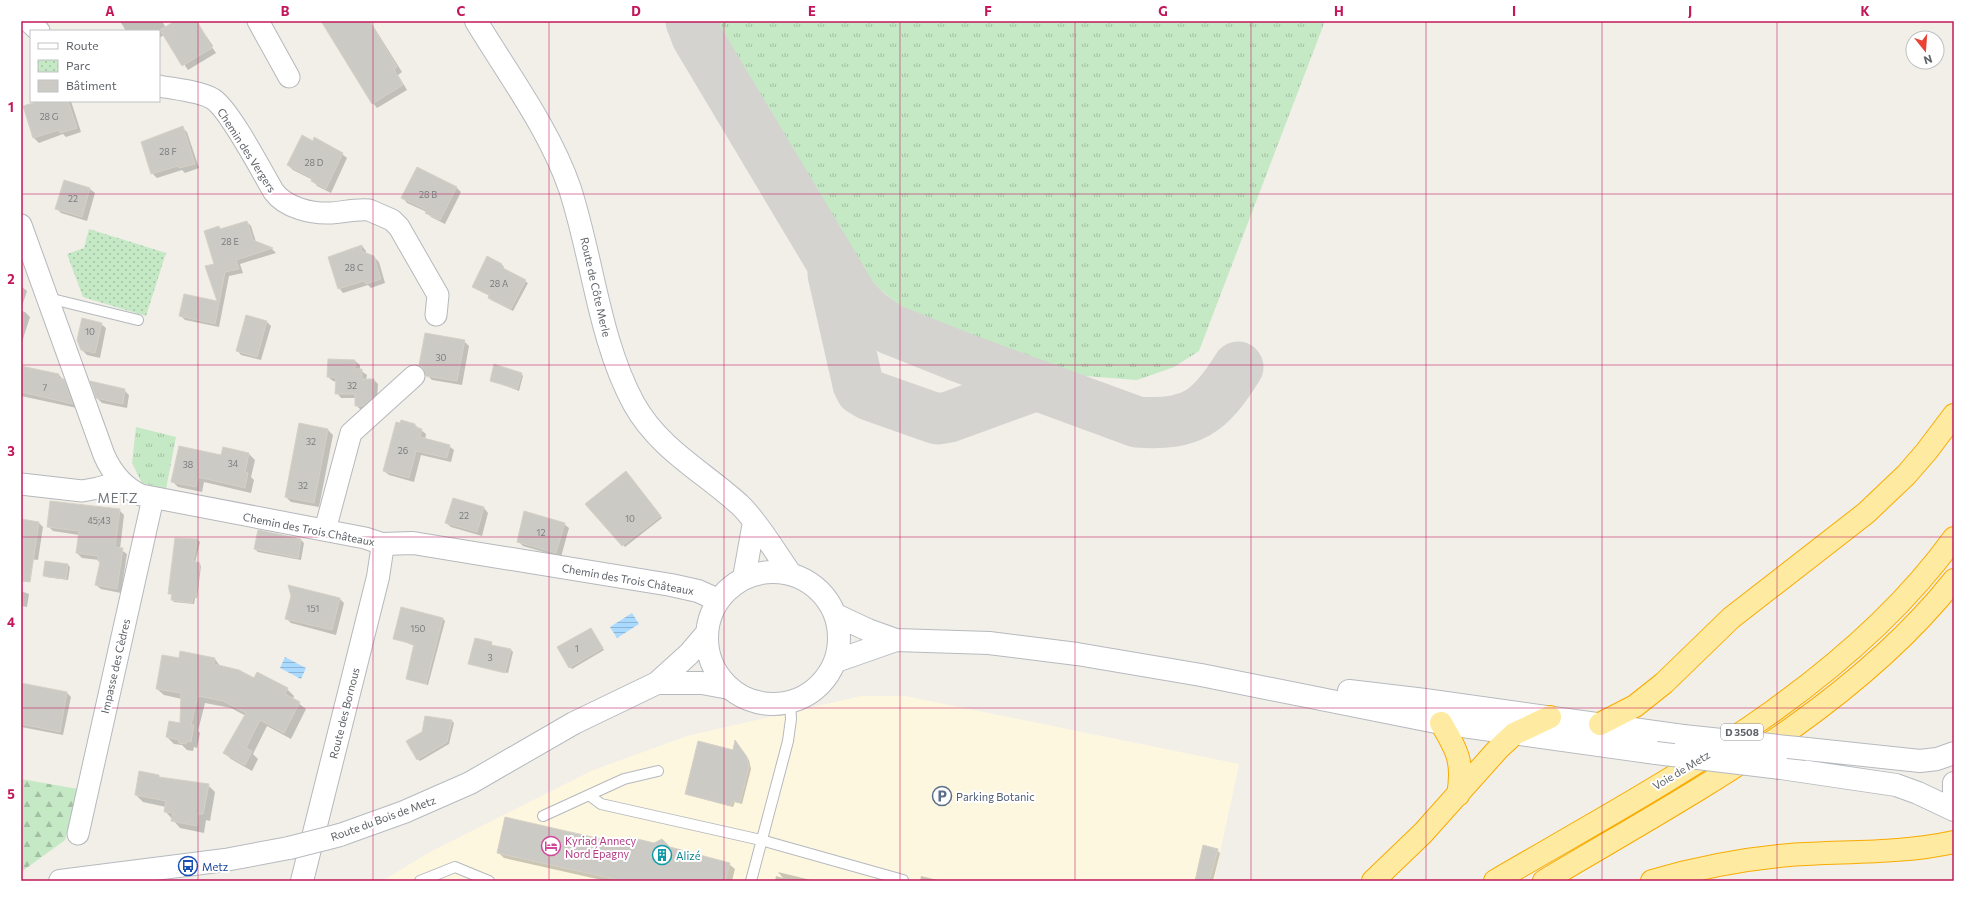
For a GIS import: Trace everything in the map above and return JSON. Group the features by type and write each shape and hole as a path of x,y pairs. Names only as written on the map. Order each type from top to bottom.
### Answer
{"highway":[{"path":"1600,724 1635,706 1664,683 1731,618 1866,513 1906,475 1954,415"},
{"name":"Voie de Metz","path":"1495,881 1733,739 1798,692 1852,650 1879,624 1931,568 1954,538"},
{"name":"D 3508","path":"1544,881 1703,786 1812,713 1879,660 1931,608 1954,580"},
{"path":"1373,881 1423,833 1498,749 1514,734 1550,717"},
{"path":"1441,723 1456,748 1461,769 1458,795"},
{"path":"1652,881 1745,860 1790,855 1911,849 1954,842"}],"main road":[{"name":"Route de Côte Merle","path":"476,21 538,122 555,153 569,187 587,246 613,360 636,407 650,428 668,448 747,512 790,573"},
{"path":"744,578 754,522"},
{"name":"Chemin des Trois Châteaux","path":"383,544 413,543 691,589 718,600"},
{"name":"Route des Bornous","path":"302,881 378,577 383,544"},
{"path":"774,571 790,573 810,582 826,596 836,615 840,630 840,646 836,661 826,680 810,694 790,702 774,705 758,703 742,697 729,688 716,673 708,654 706,634 710,615 718,600 731,587 744,578 759,573 774,571"},
{"path":"836,615 868,630 896,640"},
{"name":"Route du Bois de Metz","path":"60,881 99,879 218,862 290,848 340,835 404,812 470,783 574,723 657,683 689,654 706,634"},
{"path":"836,661 896,640 945,640 1010,645 1076,654 1200,675 1441,723 1896,785 1918,793 1954,810"},
{"path":"1200,675 1425,700 1683,736 1807,750 1920,761 1936,759 1954,753"},
{"name":"Route du Bois de Metz","path":"657,683 702,683 729,688"},
{"path":"1954,783 1954,796"}],"street":[{"path":"28,21 38,30"},
{"path":"258,21 289,77"},
{"name":"Chemin des Vergers","path":"160,86 213,99 228,116 274,192 290,205 314,213 368,210 376,211 396,223 438,295 436,315"},
{"path":"21,225 104,455 120,482 82,491 21,484"},
{"path":"325,530 351,433 414,376"},
{"name":"Chemin des Trois Châteaux","path":"120,482 133,492 153,498 325,530 365,538 383,544"},
{"name":"Impasse des Cèdres","path":"78,834 153,498"}],"lane":[{"path":"48,298 138,320"},
{"path":"751,881 788,741 791,719 790,702"},
{"path":"543,816 624,779 658,771"},
{"path":"589,795 601,804 761,840 903,880"},
{"path":"420,881 455,867 489,881"}],"shaded area":[{"path":"861,696 905,696 1239,764 1214,881 382,881 430,852 591,771 687,736"}],"green space":[{"path":"714,21 1325,21 1199,351 1174,367 1137,380 1085,376 928,322 895,302 868,277 852,257"},
{"path":"89,229 166,253 146,316 83,297 67,254 84,248"},
{"path":"136,427 176,437 166,489 142,483 132,463"},
{"path":"21,779 78,789 65,840 21,872"}],"water":[{"path":"632,613 639,624 617,638 610,627"},
{"path":"285,657 306,668 301,679 280,668"}],"building":[{"path":"175,21 197,21 212,48 182,66 160,30"},
{"path":"321,21 369,21 397,67 394,70 403,85 372,104"},
{"path":"36,102 68,102 77,128 60,133 59,130 33,138 23,106"},
{"path":"183,126 195,164 179,168 178,166 151,174 141,142"},
{"path":"302,135 313,141 314,137 343,153 326,189 311,181 312,178 287,165"},
{"path":"417,167 457,187 440,220 425,213 427,210 401,198"},
{"path":"64,180 90,188 82,217 55,209"},
{"path":"247,221 253,240 273,248 236,260 239,269 225,272 215,324 179,316 184,294 217,301 205,266 214,264 204,231 219,226 220,229"},
{"path":"362,245 361,251 374,256 381,279 366,284 364,281 338,289 328,257"},
{"path":"487,256 502,264 501,267 526,280 511,309 488,298 489,295 472,287"},
{"path":"246,315 267,321 257,357 236,351"},
{"path":"82,318 102,323 95,353 81,350 77,340"},
{"path":"425,333 465,340 457,381 426,376 423,368 419,365"},
{"path":"328,359 355,360 355,369 362,369 362,379 374,379 373,397 363,406 355,406 355,394 335,394 336,378 327,377"},
{"path":"494,364 522,373 517,389 490,381"},
{"path":"21,366 59,374 58,378 64,379 73,404 21,392"},
{"path":"90,381 125,389 123,404 96,398"},
{"path":"401,420 415,424 415,427 422,429 420,437 450,445 447,458 416,451 409,478 383,471 396,422 400,423"},
{"path":"299,423 328,429 314,503 285,497"},
{"path":"179,446 221,455 223,447 249,453 245,472 248,473 245,488 198,477 196,487 171,482"},
{"path":"626,471 661,516 622,546 585,504"},
{"path":"453,498 484,507 477,532 445,523"},
{"path":"50,501 120,509 115,547 123,548 117,589 95,585 100,562 98,561 98,556 76,553 79,531 47,527"},
{"path":"524,511 565,523 556,553 517,542"},
{"path":"21,519 39,522 30,582 21,581"},
{"path":"258,530 301,539 298,558 254,549"},
{"path":"175,538 198,539 193,561 200,563 196,597 193,597 192,603 171,600 172,594 168,594"},
{"path":"45,561 68,564 66,579 43,576"},
{"path":"288,585 340,598 332,630 285,619 291,596"},
{"path":"401,607 443,618 426,684 406,679 414,644 393,639"},
{"path":"591,628 603,648 569,668 557,647"},
{"path":"475,638 492,642 491,645 511,649 505,673 468,664"},
{"path":"180,651 215,658 214,664 239,670 254,678 257,672 288,688 285,694 300,702 284,733 260,720 246,748 252,751 245,765 223,753 246,713 223,701 198,696 191,725 194,725 191,742 187,741 186,744 179,743 179,740 166,737 169,721 180,723 181,693 156,689 162,655 179,658"},
{"path":"21,683 67,692 60,732 21,724"},
{"path":"425,716 452,720 447,742 417,760 406,741 422,732"},
{"path":"735,740 747,757 749,766 740,803 733,801 731,806 685,794 698,741 733,750"},
{"path":"139,771 159,775 159,777 209,784 203,814 198,814 197,826 171,821 173,813 164,812 166,801 135,795"},
{"path":"505,817 627,845 629,837 654,843 662,839 670,847 730,863 725,881 623,881 497,853"},
{"path":"1203,845 1218,849 1209,881 1195,881"}],"taxiway":[{"path":"691,21 697,37 853,298 868,313 890,329 960,357 1137,422 1156,423 1172,421 1186,418 1198,413 1218,395 1238,367"},
{"path":"833,274 858,384 861,390 869,395 937,419 949,417 1037,385"}],"place":[{"name":"Parking Botanic","path":"942,796"},
{"name":"Kyriad Annecy Nord Épagny","path":"551,846"},
{"name":"Alizé","path":"662,855"},
{"name":"Metz","path":"188,866"}],"district":[{"name":"METZ","path":"118,498"}]}
